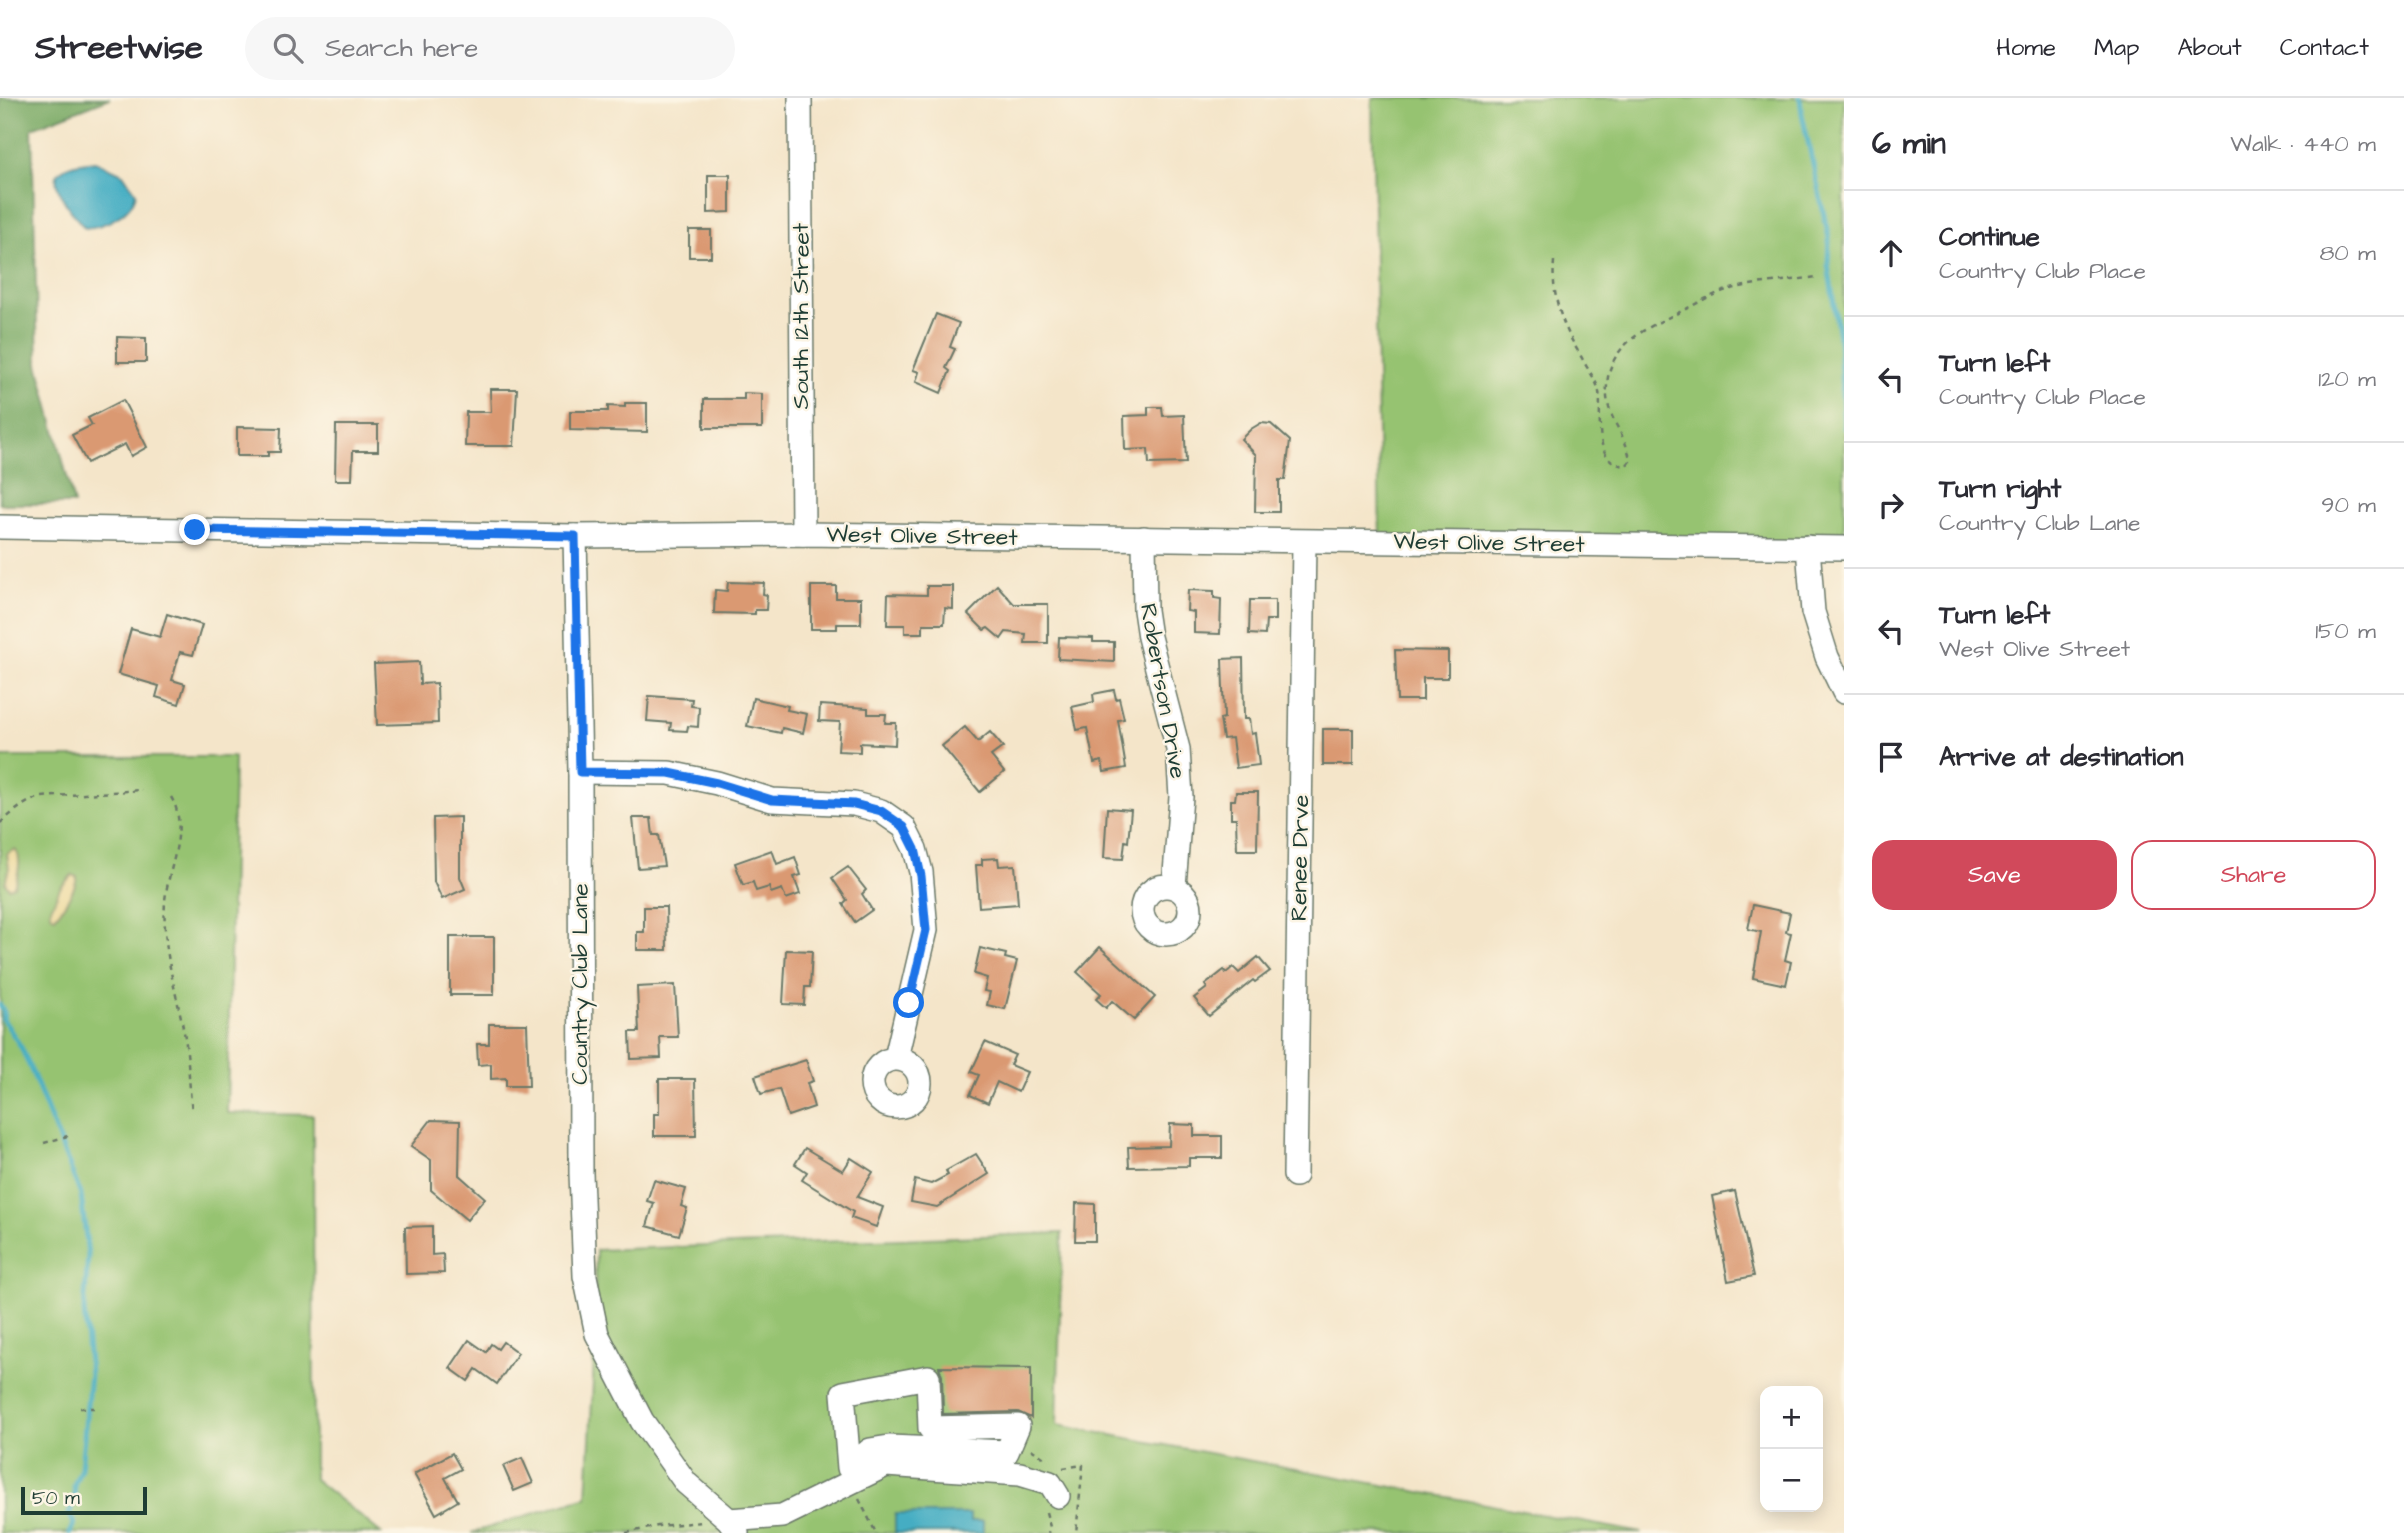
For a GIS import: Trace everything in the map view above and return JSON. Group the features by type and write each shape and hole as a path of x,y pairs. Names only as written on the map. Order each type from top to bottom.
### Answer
{"street":[{"name":"South 12th Street","path":"800,98 803,534"},
{"name":"West Olive Street","path":"0,527 575,536 803,534 1844,548"},
{"name":"Country Club Lane","path":"575,536 580,772 581,1173 585,1276 597,1334 642,1421 686,1483 733,1527"},
{"name":"Robertson Drive","path":"1144,538 1145,610 1149,637 1178,749 1181,797 1174,886"},
{"name":"Renee Drve","path":"1296,1175 1304,542"},
{"path":"1808,547 1813,612 1827,657 1844,692"},
{"path":"580,772 669,773 717,783 772,800 854,804 881,811 904,827 915,849 920,872 926,930 897,1058"},
{"path":"928,1377 930,1428 1018,1426 1011,1443 1007,1451 889,1447 870,1450 849,1468 843,1394 928,1377"},
{"path":"733,1527 782,1516 886,1465 1020,1474 1050,1483 1058,1496"}],"path":[{"path":"1554,261 1552,286 1558,308 1599,392 1601,443 1610,458 1619,466 1626,466 1630,461 1629,451 1624,438 1614,425 1608,407 1606,387 1609,369 1621,348 1653,323 1719,292 1817,277"},
{"path":"0,823 14,809 41,797 142,790"},
{"path":"171,797 176,806 178,833 167,890 164,936 169,972 184,1034 192,1112"},
{"path":"46,1143 71,1135"},
{"path":"80,1408 94,1408"},
{"path":"1011,1443 1030,1448 1043,1457 1043,1470"},
{"path":"626,1533 658,1526 733,1527"}],"green space":[{"path":"0,98 110,98 32,128 38,364 74,504 0,504"},
{"path":"1372,98 1844,98 1844,547 1380,542"},
{"path":"0,757 234,757 227,1113 313,1115 314,1479 381,1533 0,1533"},
{"path":"1062,1233 1057,1425 1642,1533 471,1533 587,1497 596,1250"}],"sand":[{"path":"15,849 19,857 19,867 14,886 9,888 5,883 9,868 7,854"},
{"path":"72,875 77,877 72,893 55,917 52,916 50,910 60,888"}],"water":[{"path":"95,161 123,174 136,193 129,207 116,218 85,228 65,202 56,180 65,168"},
{"path":"895,1514 970,1514 970,1521 983,1521 983,1533 895,1533"}],"building":[{"path":"708,175 730,175 730,212 708,213"},
{"path":"689,230 711,230 711,257 689,257"},
{"path":"936,314 959,323 950,347 955,349 946,368 950,371 941,393 916,382 919,372 913,370"},
{"path":"117,337 146,338 146,362 117,362"},
{"path":"490,389 517,389 514,446 465,446 466,412 491,412"},
{"path":"744,393 762,394 762,428 704,428 704,399 744,399"},
{"path":"123,400 147,447 131,456 125,444 87,463 72,435 92,425 88,418"},
{"path":"625,403 647,403 647,432 570,430 570,411 608,411 608,406 625,407"},
{"path":"1148,407 1162,407 1163,416 1184,415 1186,463 1149,464 1148,449 1125,450 1124,416 1148,415"},
{"path":"1261,423 1271,424 1290,441 1285,480 1279,480 1279,512 1255,512 1256,455 1241,439"},
{"path":"336,425 378,425 378,451 353,451 352,480 335,480"},
{"path":"237,427 281,428 280,452 268,452 268,456 237,456"},
{"path":"728,582 764,583 763,594 767,595 766,610 755,610 755,614 714,613 715,590 727,591"},
{"path":"997,585 1014,604 1048,604 1048,643 1025,643 1026,634 1006,632 1001,639 988,628 984,630 968,614"},
{"path":"811,586 836,586 836,598 861,598 861,624 837,624 837,629 811,629"},
{"path":"927,586 953,586 953,609 945,608 944,624 923,624 923,633 905,633 905,625 887,625 888,594 927,595"},
{"path":"1188,590 1214,591 1214,598 1221,599 1220,634 1194,633 1194,612 1187,611"},
{"path":"1250,600 1275,600 1275,620 1266,620 1265,635 1249,634"},
{"path":"167,614 202,625 193,655 180,652 172,680 185,684 179,704 156,697 159,686 118,674 131,629 160,637"},
{"path":"1059,637 1114,642 1114,662 1058,659"},
{"path":"1395,650 1448,651 1448,678 1423,678 1423,700 1397,700"},
{"path":"1243,658 1244,719 1249,719 1251,734 1255,733 1259,765 1236,768 1232,738 1223,739 1220,719 1224,718 1222,659"},
{"path":"419,662 420,684 437,683 438,723 377,725 374,664"},
{"path":"1114,690 1116,699 1119,698 1124,719 1118,720 1126,768 1104,772 1102,761 1094,763 1087,728 1077,730 1072,707 1094,702 1093,694"},
{"path":"649,696 692,699 691,706 699,707 698,727 688,726 687,731 670,730 671,723 647,721"},
{"path":"753,698 788,706 787,710 807,714 803,733 782,728 781,733 747,726"},
{"path":"820,705 868,708 868,714 886,714 885,723 896,723 895,745 860,743 860,752 838,751 840,722 819,721"},
{"path":"965,727 978,742 990,732 1003,747 991,756 1004,772 980,792 942,746"},
{"path":"1323,729 1353,729 1353,765 1323,765"},
{"path":"1236,792 1258,792 1257,850 1237,850 1236,818 1231,818 1231,800 1235,800"},
{"path":"1107,808 1131,810 1128,842 1125,841 1123,859 1104,858"},
{"path":"460,817 460,877 465,889 442,899 434,882 433,818"},
{"path":"633,818 651,818 653,835 659,835 664,866 638,868"},
{"path":"772,850 777,864 795,857 801,875 794,877 800,894 786,899 782,889 771,893 769,887 756,891 753,882 743,885 735,863"},
{"path":"998,858 999,866 1015,865 1018,904 979,907 976,865 982,865 982,859"},
{"path":"848,867 866,890 862,894 872,910 855,922 843,904 847,900 832,878"},
{"path":"1753,905 1790,913 1786,932 1791,933 1785,960 1791,962 1786,985 1753,978 1761,932 1748,929"},
{"path":"644,907 666,907 667,950 637,950 637,932 644,932"},
{"path":"450,937 494,937 494,995 450,995"},
{"path":"1100,947 1155,997 1134,1020 1112,1001 1106,1008 1096,999 1101,994 1077,972"},
{"path":"980,948 1006,954 1005,958 1017,961 1005,1009 987,1005 990,992 984,991 987,978 974,974"},
{"path":"786,950 812,951 810,987 805,987 804,1005 783,1004"},
{"path":"1258,957 1270,971 1255,982 1253,980 1209,1016 1194,998 1224,970 1226,973 1233,967 1239,973"},
{"path":"675,985 678,1037 660,1037 661,1058 631,1059 630,1032 639,1032 637,987"},
{"path":"489,1024 527,1024 529,1086 506,1086 506,1078 491,1079 491,1064 478,1065 477,1044 489,1044"},
{"path":"985,1042 1015,1055 1010,1065 1027,1072 1018,1092 997,1082 988,1103 970,1095 979,1075 971,1072"},
{"path":"806,1060 813,1081 807,1083 814,1107 788,1116 779,1089 761,1094 755,1076"},
{"path":"659,1079 695,1079 696,1136 654,1136 654,1114 659,1114"},
{"path":"431,1120 460,1121 459,1175 485,1198 467,1220 431,1190 431,1160 411,1146"},
{"path":"1170,1124 1194,1125 1194,1136 1222,1136 1222,1158 1189,1158 1189,1166 1129,1167 1128,1147 1169,1146"},
{"path":"805,1148 843,1171 851,1158 873,1172 857,1197 883,1207 876,1227 851,1218 853,1212 802,1180 807,1172 795,1164"},
{"path":"976,1154 989,1174 937,1207 911,1202 915,1180 931,1184 948,1175 946,1171"},
{"path":"654,1180 686,1189 681,1206 687,1208 679,1235 647,1226 654,1203 647,1201"},
{"path":"1735,1191 1754,1276 1728,1281 1712,1196"},
{"path":"1076,1203 1095,1204 1095,1241 1075,1241"},
{"path":"432,1226 432,1255 443,1254 444,1273 406,1274 405,1227"},
{"path":"469,1340 486,1352 491,1344 498,1349 503,1342 518,1353 497,1384 476,1369 468,1381 450,1368"},
{"path":"939,1367 1031,1368 1031,1418 1018,1412 943,1414 942,1376"},
{"path":"452,1453 461,1469 445,1478 458,1501 436,1514 414,1474"},
{"path":"522,1458 533,1483 514,1491 503,1466"}],"waterway":[{"path":"1800,98 1829,238 1828,264 1839,338 1844,428"},
{"path":"0,1005 4,1012 3,1019 21,1047 32,1072 81,1195 88,1255 84,1310 90,1374 81,1468 74,1485 75,1498 69,1514 74,1523 70,1533"}],"route":[{"path":"195,530 575,536 580,772 669,773 717,783 772,800 854,804 881,811 904,827 915,849 921,876 926,930 909,1003"}]}
